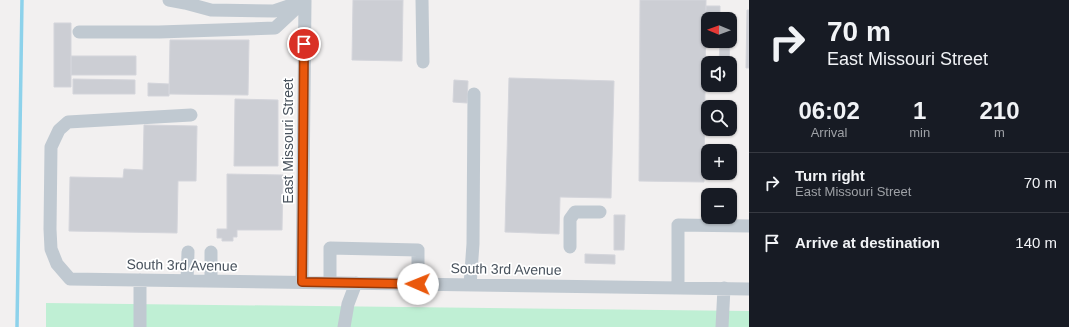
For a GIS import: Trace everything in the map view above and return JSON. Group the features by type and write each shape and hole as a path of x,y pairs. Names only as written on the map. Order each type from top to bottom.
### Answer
{"street":[{"path":"169,0 211,10 274,11 305,0"},
{"path":"79,32 159,32 275,28 305,0"},
{"name":"East Missouri Street","path":"302,282 305,0"},
{"path":"422,0 423,62"},
{"path":"470,285 473,244 474,94"},
{"name":"South 3rd Avenue","path":"191,114 90,119 68,122 59,130 51,147 51,249 57,264 70,279 749,289"},
{"path":"570,247 570,219 575,212 600,212"},
{"path":"678,288 678,225 749,226"},
{"path":"330,283 330,248 418,250 418,284"},
{"path":"187,281 188,252"},
{"path":"211,252 211,281"},
{"path":"140,280 140,327"},
{"path":"344,327 348,304 356,283"},
{"path":"722,327 724,288"}],"green space":[{"path":"46,303 749,311 749,327 46,327"}],"building":[{"path":"353,0 403,0 402,61 352,60"},
{"path":"640,0 706,0 706,12 701,12 701,48 705,48 705,56 701,56 701,92 705,92 705,100 701,100 701,136 705,136 704,144 701,144 701,180 704,180 704,182 639,181"},
{"path":"706,6 720,6 720,12 706,12"},
{"path":"747,10 749,10 749,68 746,68"},
{"path":"54,23 71,23 71,87 54,87"},
{"path":"170,40 249,40 248,95 169,94"},
{"path":"720,48 730,48 729,56 719,56"},
{"path":"71,56 136,56 136,75 71,75"},
{"path":"509,78 614,81 611,198 560,197 559,234 505,232"},
{"path":"73,79 135,80 135,94 73,94"},
{"path":"454,80 468,81 467,103 453,102"},
{"path":"148,83 169,84 169,96 148,96"},
{"path":"235,99 278,100 278,166 234,166"},
{"path":"144,125 197,126 196,181 178,181 177,233 69,231 70,177 123,178 124,169 143,170"},
{"path":"227,174 283,175 282,230 237,230 237,237 233,237 233,241 222,241 222,238 217,238 217,229 227,229"},
{"path":"614,215 625,215 624,250 614,250"},
{"path":"585,254 615,255 615,264 585,263"}],"waterway":[{"path":"17,327 22,0"}],"route":[{"path":"304,44 302,282 418,284"}]}
